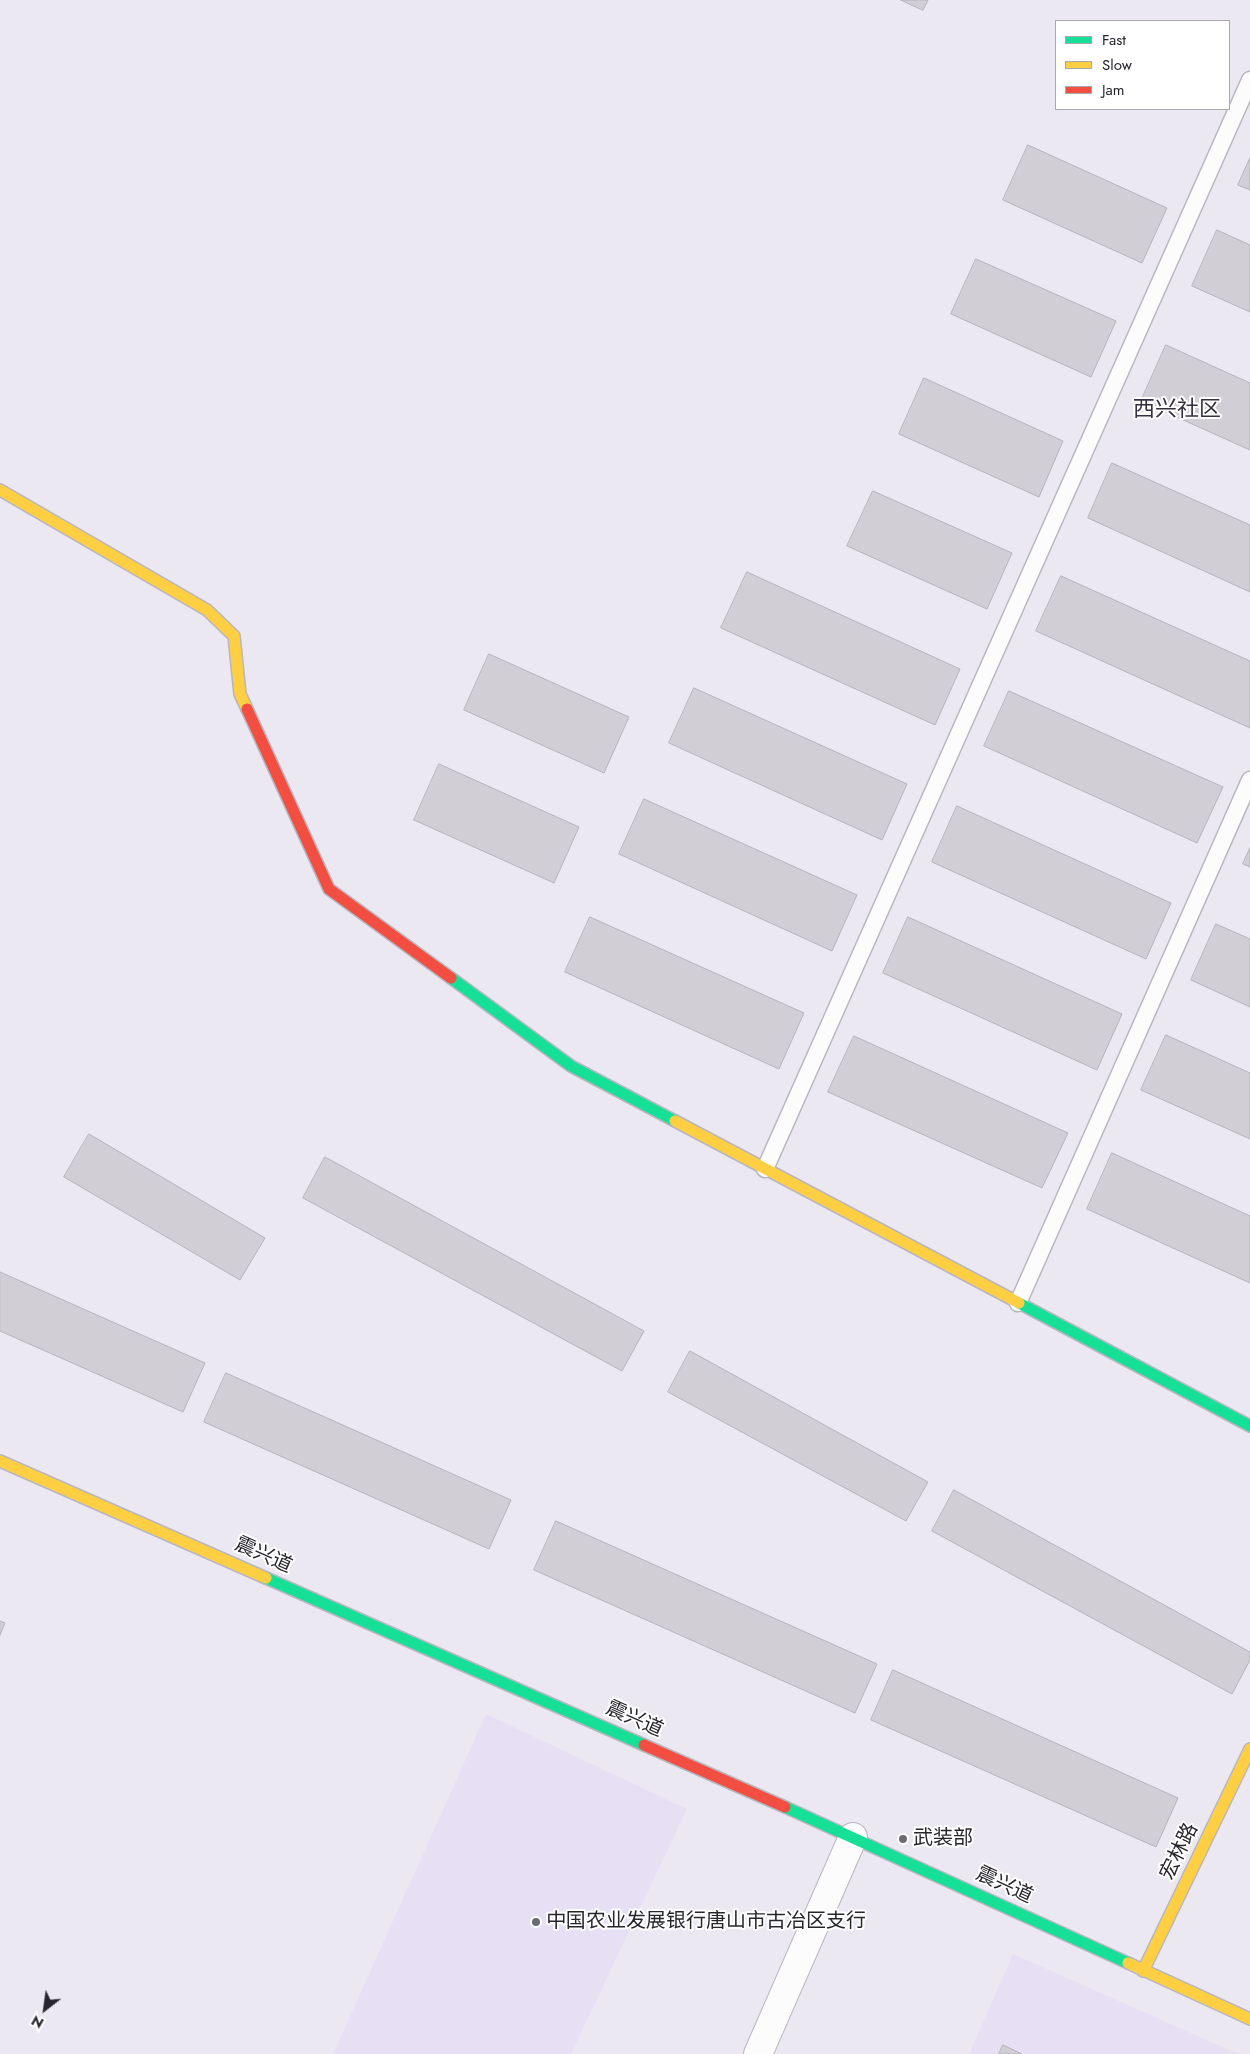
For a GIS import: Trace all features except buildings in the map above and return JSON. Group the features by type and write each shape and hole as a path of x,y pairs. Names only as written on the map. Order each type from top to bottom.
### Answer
{"street":[{"path":"0,490 207,610 234,636 240,694 329,889 571,1066 1250,1426"},
{"name":"震兴道","path":"0,1461 853,1837 1250,2019"},
{"name":"宏林路","path":"1143,1971 1250,1749"},
{"path":"758,2054 853,1837"}],"lane":[{"path":"765,1169 1250,80"},
{"path":"1018,1303 1250,780"}],"shaded area":[{"path":"486,1714 687,1809 571,2054 333,2054"},
{"path":"1013,1954 1238,2054 969,2054"}],"traffic: fast":[{"path":"451,978 571,1066 675,1121"},
{"path":"1019,1303 1250,1426"},
{"path":"266,1578 644,1745"},
{"path":"785,1807 1128,1963"}],"traffic: slow":[{"path":"0,490 207,610 234,636 240,694 247,709"},
{"path":"675,1121 1019,1303"},
{"path":"0,1461 266,1578"},
{"path":"1143,1971 1250,1749"},
{"path":"1128,1963 1250,2019"}],"traffic: jam":[{"path":"247,709 329,889 451,978"},
{"path":"644,1745 785,1807"}],"place":[{"name":"武装部","path":"903,1839"},
{"name":"中国农业发展银行唐山市古冶区支行","path":"536,1922"}],"district":[{"name":"西兴社区","path":"1177,411"}]}
